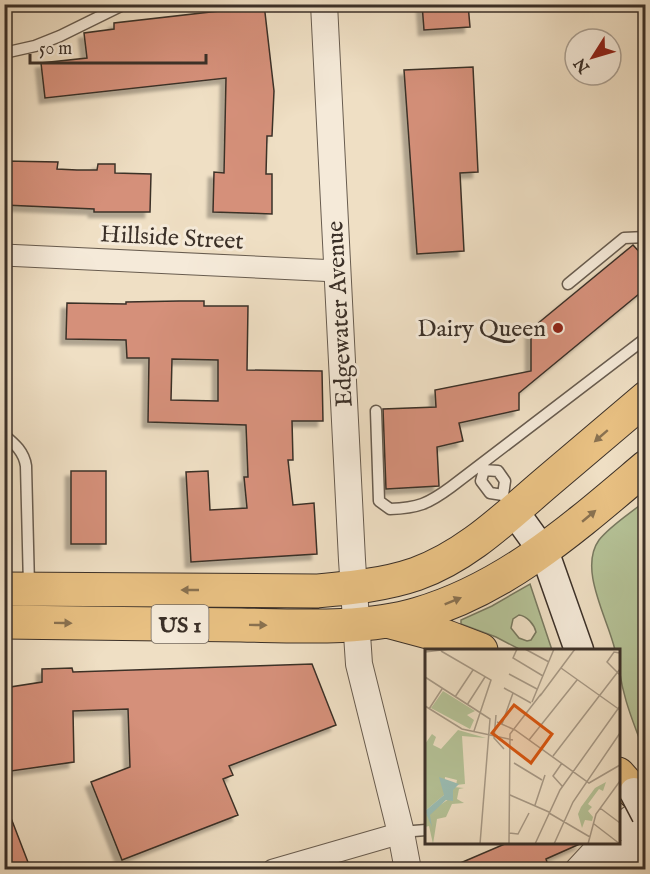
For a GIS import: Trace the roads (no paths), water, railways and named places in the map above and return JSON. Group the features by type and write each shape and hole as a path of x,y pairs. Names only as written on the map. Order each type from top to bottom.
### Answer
{"main road":[{"name":"US 1","path":"17,589 317,591 388,582 427,569 463,550 509,503 645,398"},
{"name":"US 1","path":"4,622 310,626 371,622 417,615 462,597 508,574 543,552 645,467"},
{"path":"509,503 543,552 578,649"},
{"path":"371,622 447,637 476,649"},
{"path":"620,762 636,797"}],"street":[{"name":"Edgewater Avenue","path":"324,4 354,588 371,622 359,664 401,832 408,870"},
{"name":"Hillside Street","path":"4,255 337,271"},
{"path":"620,825 636,797"},
{"path":"284,868 401,832"},
{"path":"602,870 645,839"},
{"path":"578,870 603,844"}],"lane":[{"path":"4,53 35,46 60,36 125,4"},
{"path":"568,284 624,238 645,237"},
{"path":"376,411 379,501 390,509 414,508 435,499 482,467 644,342"},
{"path":"4,435 20,449 25,457 26,466 17,589"},
{"path":"482,467 498,471 506,481 509,503"},
{"path":"482,467 481,481 490,493 509,503"},
{"path":"401,832 425,830"}],"place":[{"name":"Dairy Queen","path":"558,328"}]}
